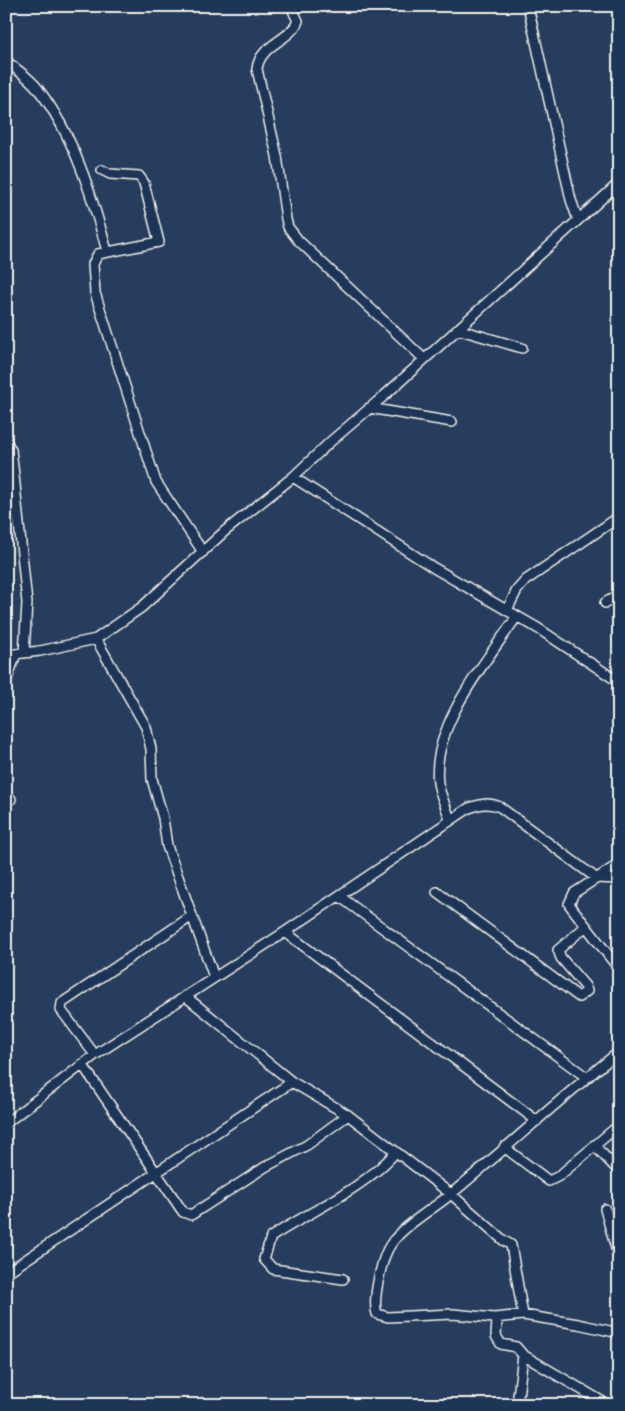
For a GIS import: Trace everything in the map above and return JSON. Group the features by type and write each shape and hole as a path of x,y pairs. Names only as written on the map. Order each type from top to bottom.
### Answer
{"street":[{"path":"291,6 298,21 296,28 268,48 258,61 256,69 277,156 287,223 298,240 311,254 424,359"},
{"path":"528,6 578,220"},
{"path":"6,61 37,87 54,111 71,143 100,222 107,251"},
{"path":"102,170 110,174 139,176 144,183 159,242 98,254 93,264 95,293 147,458 160,490 203,552"},
{"path":"6,655 96,639 142,607 203,552 293,476 619,183"},
{"path":"457,329 522,348"},
{"path":"369,408 452,422"},
{"path":"6,441 11,450 27,603 20,653 6,682"},
{"path":"293,476 434,568 618,678"},
{"path":"506,610 517,590 526,580 619,517"},
{"path":"605,603 619,595"},
{"path":"450,820 438,784 440,759 445,737 455,710 463,696 517,616"},
{"path":"96,639 146,727 151,749 152,779 163,818 167,846 214,977"},
{"path":"6,1123 95,1055 285,932 450,820 481,803 491,803 518,820 596,878 619,879"},
{"path":"619,864 574,893 569,904 619,969"},
{"path":"437,892 579,997 587,991 586,986 561,958 558,950 585,927"},
{"path":"339,896 586,1077"},
{"path":"95,1055 61,1010 62,1003 192,916"},
{"path":"285,932 537,1121"},
{"path":"185,996 292,1082 348,1115 395,1153 451,1194 503,1240 511,1244 523,1315"},
{"path":"619,1052 586,1077 451,1194 415,1223 401,1231 389,1246 379,1280 375,1307 378,1314 388,1317 454,1314 494,1318 523,1315 578,1324 619,1334"},
{"path":"82,1064 158,1172 183,1212 194,1215 265,1168 307,1145 348,1115"},
{"path":"6,1273 292,1082"},
{"path":"504,1147 549,1181 559,1176 619,1125"},
{"path":"594,1145 614,1167 619,1164"},
{"path":"343,1280 273,1269 264,1259 271,1237 369,1176 383,1166 395,1153"},
{"path":"605,1209 619,1260"},
{"path":"494,1318 497,1321 496,1336 501,1344 516,1347 523,1355 608,1405"},
{"path":"517,1405 523,1355"}]}
